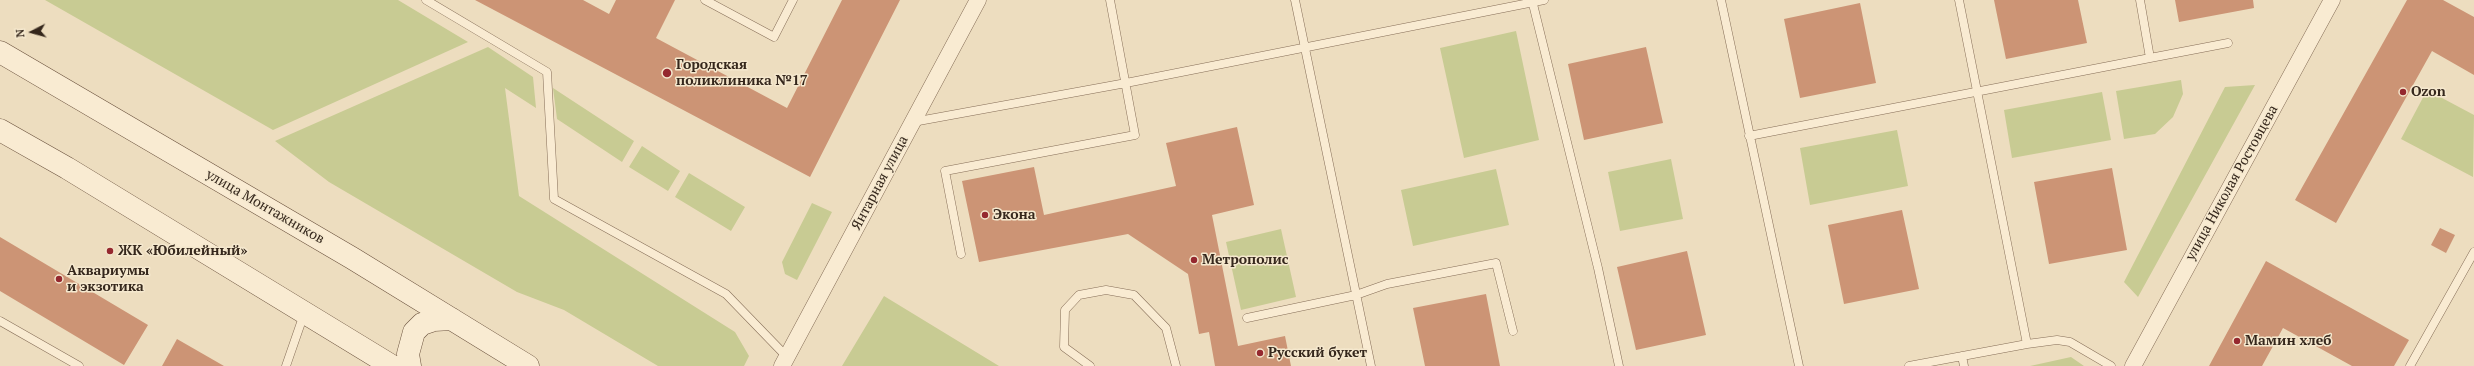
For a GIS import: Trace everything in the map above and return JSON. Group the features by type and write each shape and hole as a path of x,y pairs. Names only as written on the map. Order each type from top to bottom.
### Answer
{"main road":[{"name":"улица Монтажников","path":"0,52 352,258 528,366"},
{"path":"0,130 67,168 304,314 392,366"},
{"path":"410,366 408,354 414,332 422,324 434,320 452,319"}],"street":[{"name":"Янтарная улица","path":"784,361 978,0"},
{"name":"улица Николая Ростовцева","path":"2133,366 2332,0"}],"lane":[{"path":"426,0 547,72 554,199 726,294 784,361"},
{"path":"705,0 774,37 793,0"},
{"path":"961,254 945,171 1135,134 1110,0"},
{"path":"1295,0 1371,366"},
{"path":"913,122 1126,83 1532,1 1544,0"},
{"path":"1721,0 1799,366"},
{"path":"1958,0 2026,344"},
{"path":"2140,0 2150,58"},
{"path":"1532,1 1598,268 1619,366"},
{"path":"1750,136 2228,43"},
{"path":"2410,366 2474,252"},
{"path":"1247,318 1356,295 1388,284 1496,263 1513,331"},
{"path":"1090,366 1064,347 1065,310 1080,295 1106,290 1134,294 1166,328 1176,366"},
{"path":"286,366 304,314"},
{"path":"0,321 79,366"},
{"path":"1909,366 2026,344 2057,340 2070,342 2111,366"},
{"path":"1962,356 1964,366"}],"green space":[{"path":"45,0 398,0 468,42 273,130"},
{"path":"1516,31 1539,140 1464,158 1440,48"},
{"path":"488,47 533,77 536,108 505,88 519,196 735,332 749,356 744,366 658,366 564,310 517,292 329,182 275,141"},
{"path":"2181,80 2183,94 2173,117 2155,134 2124,139 2116,91"},
{"path":"2255,85 2138,297 2124,282 2225,87"},
{"path":"553,88 634,141 622,162 557,119"},
{"path":"2427,90 2474,115 2473,177 2401,139"},
{"path":"2102,92 2111,140 2012,158 2004,110"},
{"path":"1897,130 1908,186 1810,205 1800,148"},
{"path":"642,146 680,171 668,191 629,167"},
{"path":"1671,159 1683,219 1620,231 1608,172"},
{"path":"1496,169 1509,225 1413,246 1401,190"},
{"path":"689,173 745,207 731,231 675,197"},
{"path":"812,203 832,212 797,280 785,274 782,262"},
{"path":"1281,229 1296,297 1241,310 1226,242"},
{"path":"884,296 999,366 842,366"},
{"path":"2071,357 2084,366 2030,366"}],"building":[{"name":"Городская поликлиника №17","path":"475,0 583,0 609,14 616,0 675,0 656,38 787,108 842,0 900,0 810,177"},
{"path":"1994,0 2078,0 2087,43 2006,59"},
{"path":"2175,0 2253,0 2254,8 2179,22"},
{"path":"2407,0 2443,0 2474,17 2474,75 2432,51 2336,223 2295,200"},
{"path":"1860,3 1876,83 1800,98 1784,19"},
{"path":"1646,47 1663,123 1584,140 1568,64"},
{"path":"1237,127 1254,205 1212,215 1238,346 1285,336 1291,366 1215,366 1209,332 1199,334 1188,274 1128,234 979,262 962,181 1034,167 1044,215 1176,186 1166,143"},
{"path":"2112,168 2127,250 2049,264 2034,182"},
{"path":"1902,210 1919,289 1844,304 1828,225"},
{"path":"2440,228 2455,235 2446,253 2431,245"},
{"path":"0,237 148,325 124,365 0,291"},
{"path":"1687,251 1706,335 1636,350 1617,267"},
{"path":"2266,261 2409,340 2394,366 2352,366 2283,328 2262,366 2209,366"},
{"path":"1486,294 1500,366 1425,366 1413,308"},
{"path":"177,339 224,366 162,366"}],"place":[{"name":"Городская поликлиника №17","path":"667,73"},
{"name":"Ozon","path":"2403,92"},
{"name":"Экона","path":"985,215"},
{"name":"ЖК «Юбилейный»","path":"110,251"},
{"name":"Метрополис","path":"1194,260"},
{"name":"Аквариумы и экзотика","path":"59,279"},
{"name":"Мамин хлеб","path":"2237,341"},
{"name":"Русский букет","path":"1260,353"}]}
